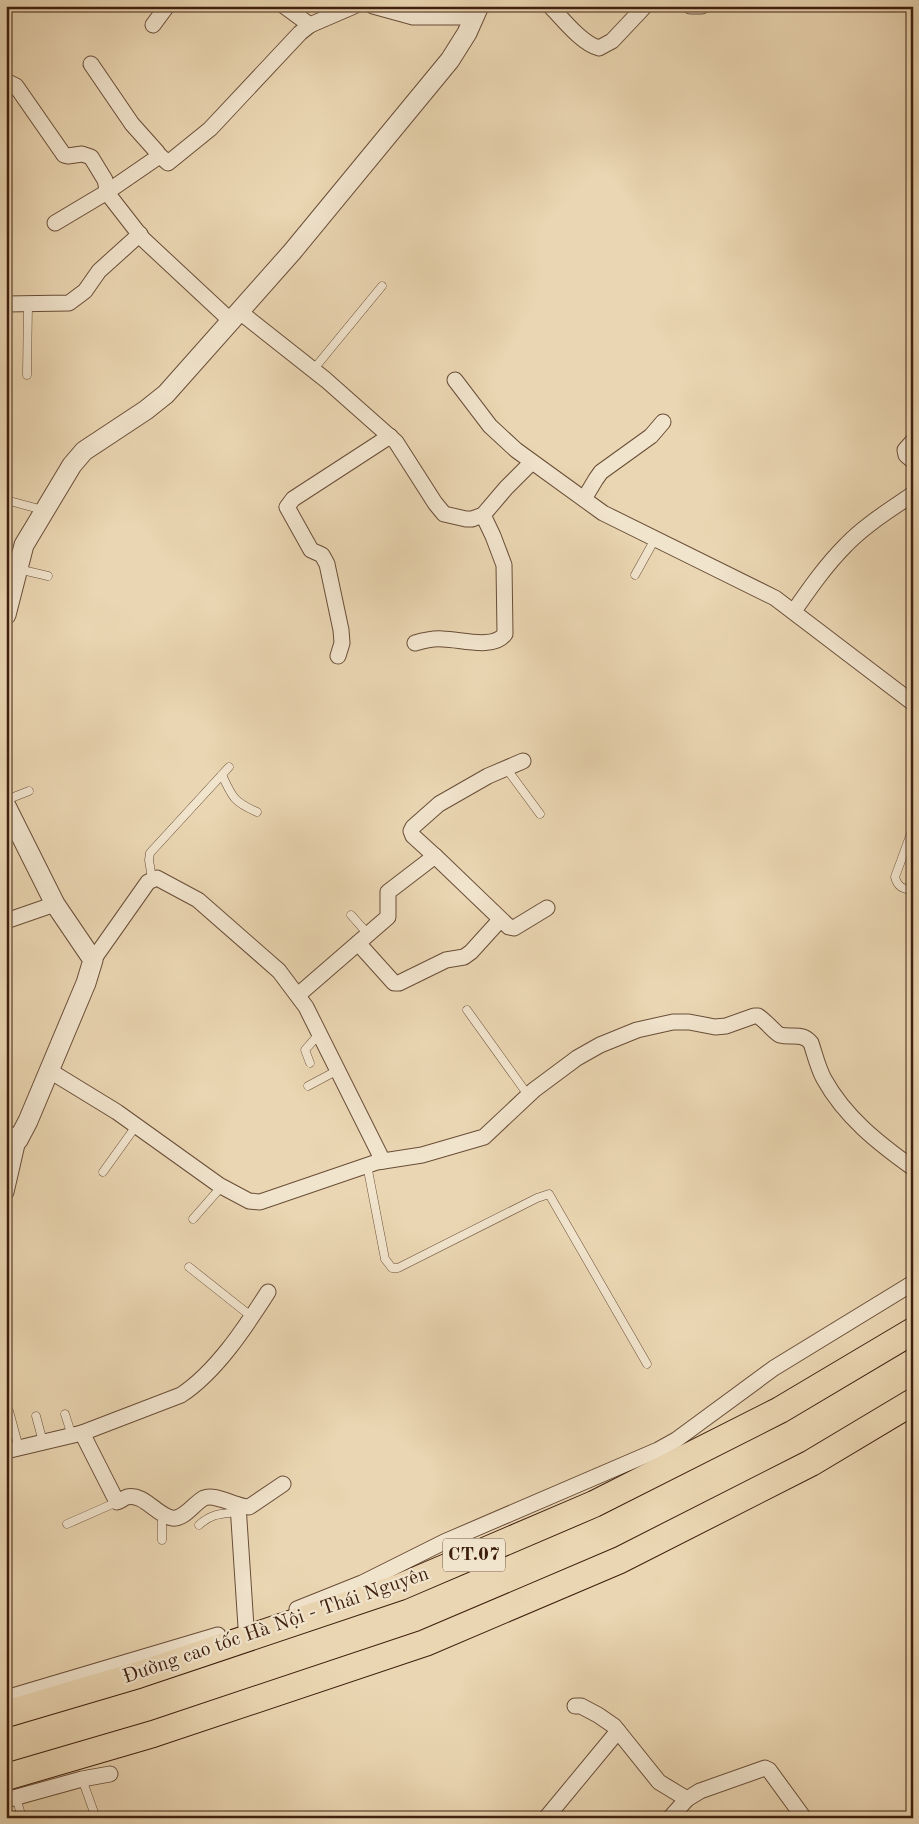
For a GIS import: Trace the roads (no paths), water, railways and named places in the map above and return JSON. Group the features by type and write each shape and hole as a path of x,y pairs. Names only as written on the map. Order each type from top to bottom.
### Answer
{"highway":[{"name":"Đường cao tốc Hà Nội - Thái Nguyên","path":"6,1714 138,1674 418,1579 594,1504 780,1410 913,1330"},
{"path":"9,1792 153,1734 425,1643 620,1560 811,1463 913,1402"}],"street":[{"path":"153,25 166,6"},
{"path":"284,6 310,25"},
{"path":"91,64 132,124 168,163 200,138 300,33 310,25 354,6"},
{"path":"373,6 413,17 477,12"},
{"path":"550,6 582,38 594,47 599,48 605,46 619,35 645,6"},
{"path":"690,6 702,6"},
{"path":"6,615 14,564 72,465 84,452 146,410 166,394 236,316 298,245 450,60 477,12"},
{"path":"6,81 16,86 64,155 82,154 91,157 105,180 107,192 140,234 236,316 313,370 390,436 404,453 444,514 466,519 483,515 532,462"},
{"path":"55,223 107,192 158,157 158,154"},
{"path":"6,304 69,302 78,298 99,271 140,234"},
{"path":"455,380 490,426 532,462 584,499 604,513 655,539 759,588 794,611 913,703"},
{"path":"584,499 601,472 651,436 663,422"},
{"path":"338,656 342,643 341,630 327,564 322,555 311,550 287,507 293,499 390,436"},
{"path":"913,440 905,450 906,455 913,462"},
{"path":"794,611 818,576 846,545 859,533 913,494"},
{"path":"415,642 439,638 489,642 501,639 504,634 504,565 483,515"},
{"path":"523,761 488,776 439,804 411,831 412,836 436,856 509,927 514,928 547,908"},
{"path":"6,806 55,904 93,960"},
{"path":"298,995 388,917 388,892 436,856"},
{"path":"6,1192 12,1137 35,1106 86,983 93,960 148,882 157,878 198,900 279,971 306,1007 383,1161"},
{"path":"6,921 55,904"},
{"path":"363,938 394,982 399,983 446,960 464,957 471,952 500,920"},
{"path":"50,1071 136,1126 222,1186 249,1201 260,1202 367,1165 422,1155 484,1137 528,1095 577,1058 600,1044 637,1030 673,1022 690,1022 716,1027 758,1016 781,1035 807,1038 811,1043 823,1077 834,1095 857,1124 913,1168"},
{"path":"6,1698 275,1618 362,1583 444,1542 658,1450 676,1440 774,1368 913,1283"},
{"path":"13,1450 77,1434 181,1394 196,1385 241,1333 268,1292"},
{"path":"77,1434 117,1502 128,1497 136,1497 162,1514 175,1518 206,1497 212,1497 238,1509 249,1507 283,1484"},
{"path":"238,1509 246,1627"},
{"path":"575,1706 581,1706 598,1715 618,1731 660,1782 687,1799"},
{"path":"546,1818 618,1731"},
{"path":"670,1818 687,1799 700,1791 765,1768 769,1770 804,1818"},
{"path":"9,1792 110,1774"}],"lane":[{"path":"313,370 382,286"},
{"path":"27,375 28,303"},
{"path":"6,500 45,510"},
{"path":"635,575 655,539"},
{"path":"14,564 48,576"},
{"path":"152,879 149,860 150,853 229,767"},
{"path":"506,768 540,814"},
{"path":"222,775 236,801 240,805 257,812"},
{"path":"6,800 29,791"},
{"path":"913,828 896,877 900,888 913,891"},
{"path":"350,916 363,938"},
{"path":"467,1010 528,1095"},
{"path":"310,1063 305,1050 320,1033"},
{"path":"308,1086 338,1070"},
{"path":"103,1172 136,1126"},
{"path":"367,1165 385,1259 392,1268 398,1268 537,1198 549,1194 646,1364"},
{"path":"193,1219 222,1186"},
{"path":"189,1267 252,1317"},
{"path":"9,1411 13,1450"},
{"path":"65,1414 77,1434"},
{"path":"36,1416 43,1442"},
{"path":"68,1524 117,1502"},
{"path":"199,1525 208,1517 238,1509"},
{"path":"162,1514 162,1540"},
{"path":"82,1778 96,1818"},
{"path":"9,1792 22,1818"}]}
